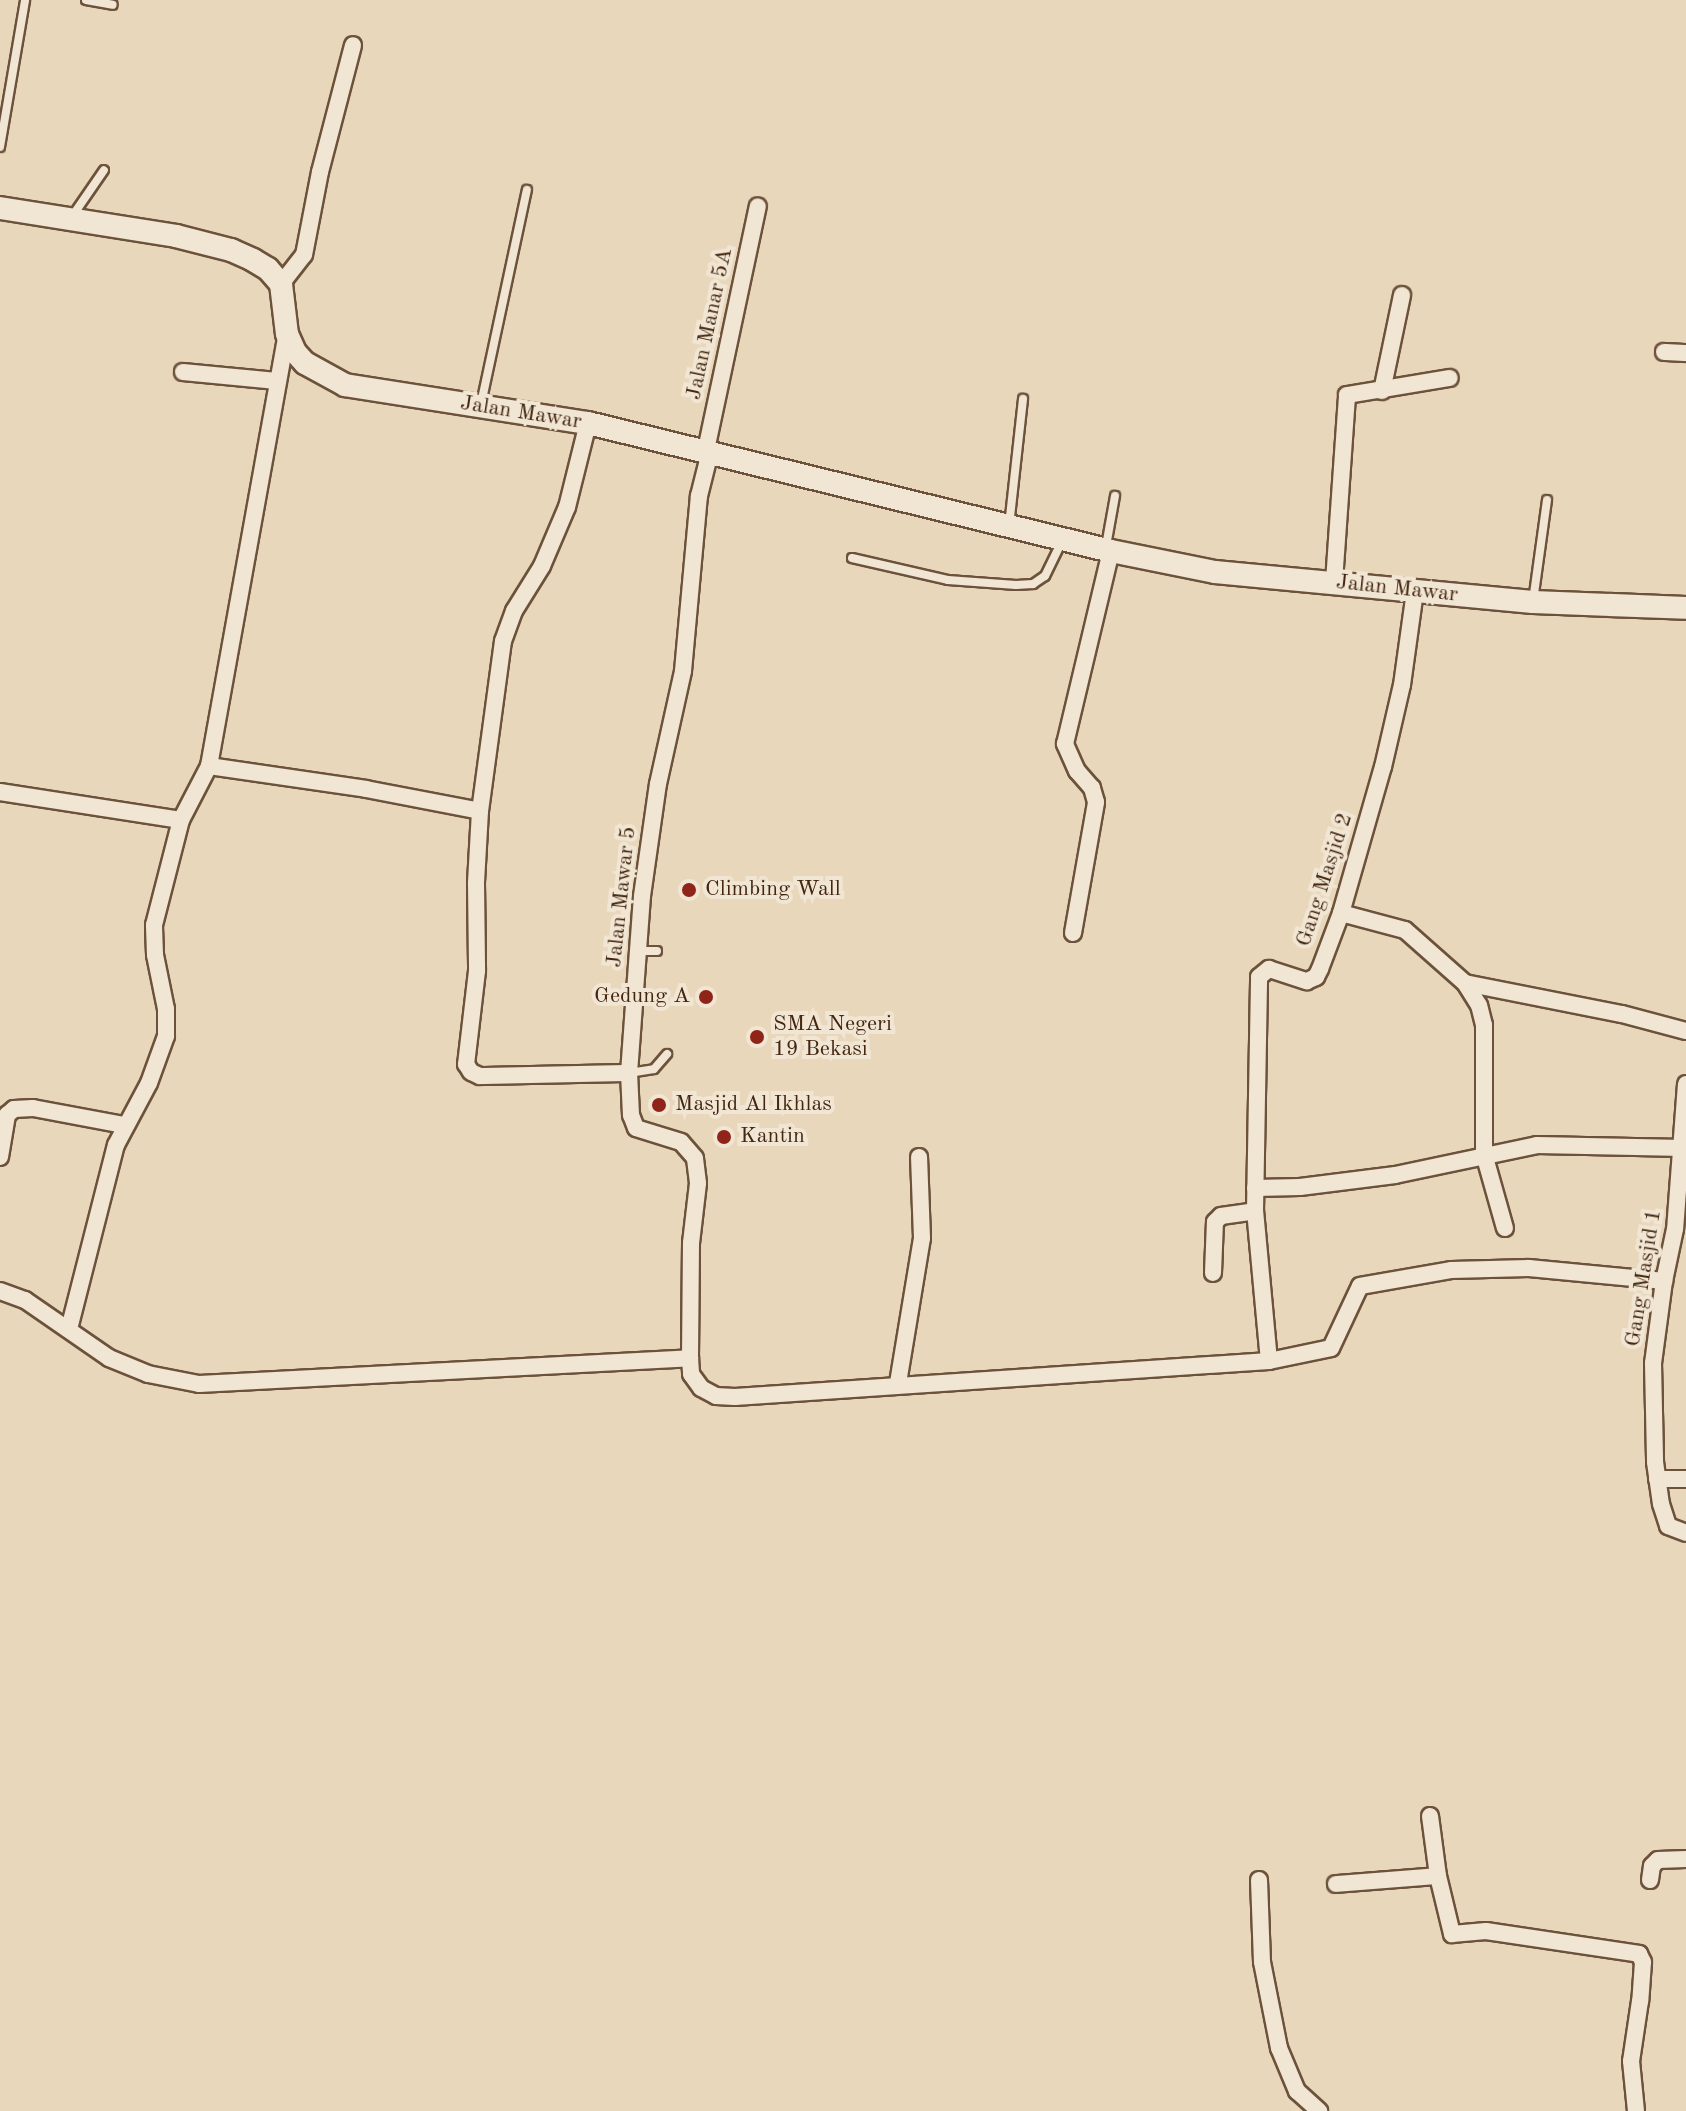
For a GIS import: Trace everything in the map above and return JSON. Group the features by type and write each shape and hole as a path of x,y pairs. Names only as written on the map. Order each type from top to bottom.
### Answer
{"street":[{"path":"0,208 176,236 231,250 268,269 281,284 304,255 320,172 353,45"},
{"name":"Jalan Manar 5A","path":"708,451 758,206"},
{"name":"Jalan Mawar","path":"281,284 287,334 295,352 305,363 345,385 588,423 1009,527 1215,572 1533,602 1686,608"},
{"path":"1382,391 1402,295"},
{"path":"69,1329 105,1179 124,1125 149,1083 166,1036 166,1009 155,955 154,925 181,820 209,766 287,334"},
{"path":"1664,352 1686,353"},
{"path":"183,372 277,381"},
{"path":"1334,582 1345,403 1352,393 1382,391 1450,378"},
{"path":"588,423 567,507 542,566 514,611 503,641 480,811 476,883 477,971 468,1069 480,1076 629,1073"},
{"name":"Jalan Mawar 5","path":"690,1358 690,1253 698,1183 695,1158 681,1142 636,1128 631,1115 629,1073 638,951 658,784 687,643 699,496 708,451"},
{"path":"1073,933 1096,802 1065,744 1108,550"},
{"name":"Gang Masjid 2","path":"1269,1361 1255,1211 1259,977 1269,969 1307,981 1316,977 1341,913 1383,767 1402,685 1415,591"},
{"path":"209,766 366,789 480,811"},
{"path":"0,792 181,820"},
{"path":"1341,913 1405,930 1465,983 1479,1005 1484,1025 1484,1154 1505,1228"},
{"path":"1465,983 1622,1014 1686,1031"},
{"name":"Gang Masjid 1","path":"1686,1084 1684,1148 1675,1229 1664,1281 1653,1363 1657,1479 1668,1526 1686,1533"},
{"path":"0,1157 7,1115 14,1109 33,1108 124,1125"},
{"path":"1255,1188 1300,1187 1395,1175 1537,1145 1684,1148"},
{"path":"898,1383 922,1238 919,1157"},
{"path":"1213,1273 1215,1222 1221,1216 1255,1211"},
{"path":"0,1291 25,1300 109,1358 148,1374 199,1384 690,1358 691,1374 701,1388 716,1396 1269,1361 1331,1348 1356,1291 1364,1285 1451,1270 1529,1268 1664,1281"},
{"path":"1657,1479 1686,1479"},
{"path":"1430,1816 1438,1876 1452,1934 1486,1931 1639,1954 1643,1962 1631,2061 1636,2111"},
{"path":"1650,1880 1652,1866 1658,1860 1686,1859"},
{"path":"1336,1884 1438,1876"},
{"path":"1259,1880 1262,1962 1279,2048 1297,2091 1319,2111"}],"lane":[{"path":"0,147 25,0"},
{"path":"86,0 113,5"},
{"path":"71,218 104,170"},
{"path":"481,406 527,190"},
{"path":"1009,527 1023,399"},
{"path":"1108,550 1115,496"},
{"path":"1533,602 1547,500"},
{"path":"852,558 948,580 1033,584 1045,576 1063,538"},
{"path":"638,951 657,951"},
{"path":"629,1073 654,1069 667,1054"}],"place":[{"name":"Climbing Wall","path":"689,890"},
{"name":"Gedung A","path":"706,997"},
{"name":"SMA Negeri 19 Bekasi","path":"757,1037"},
{"name":"Masjid Al Ikhlas","path":"659,1105"},
{"name":"Kantin","path":"724,1137"}]}
